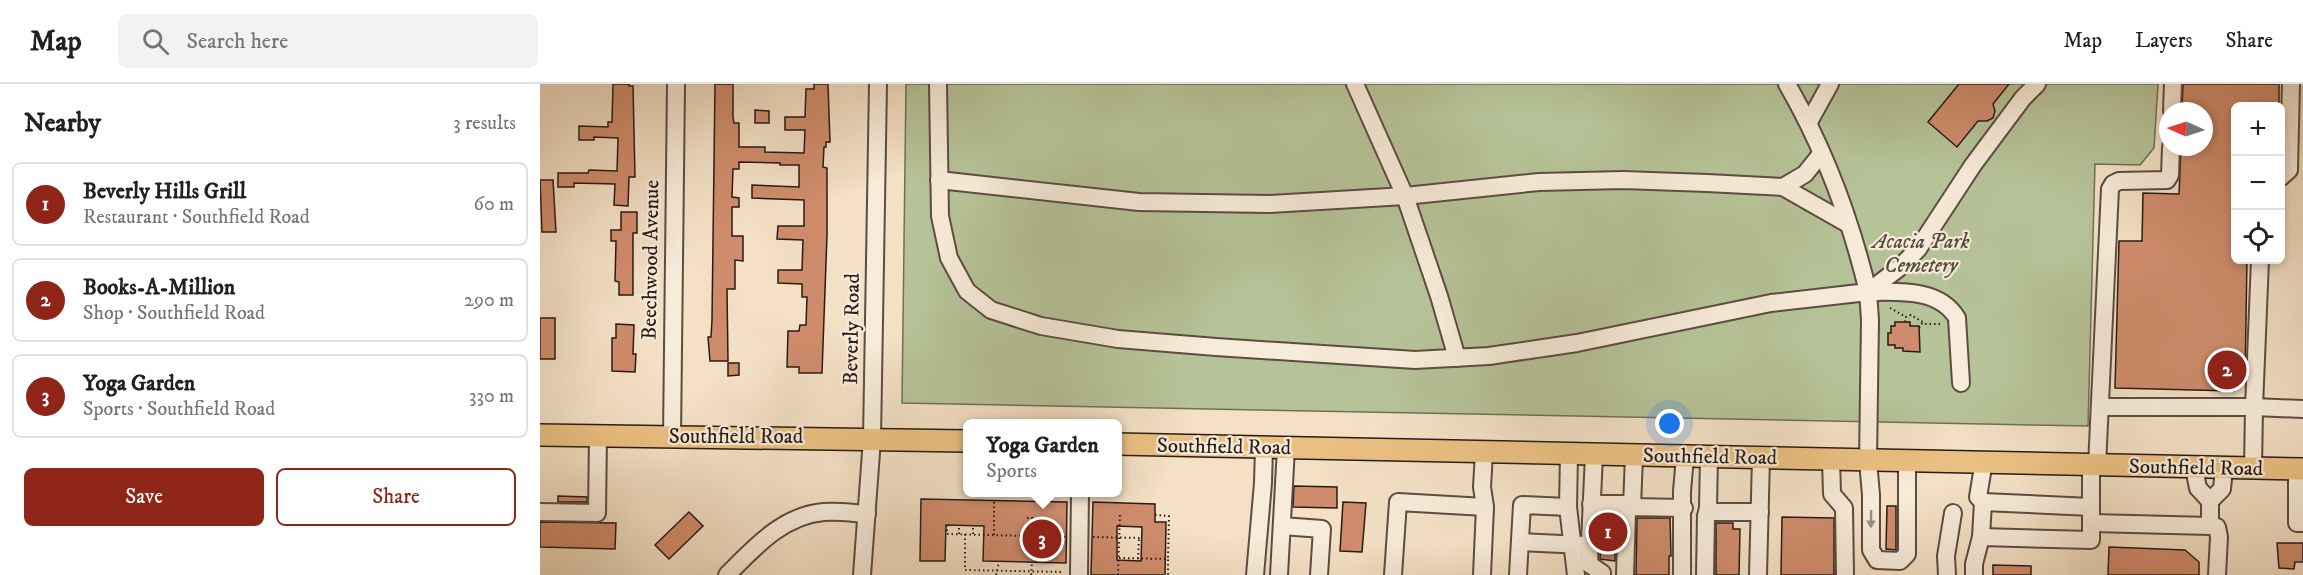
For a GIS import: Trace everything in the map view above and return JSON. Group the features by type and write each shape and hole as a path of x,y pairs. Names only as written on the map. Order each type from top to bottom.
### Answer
{"main road":[{"name":"Southfield Road","path":"540,435 963,441"},
{"name":"Southfield Road","path":"1122,444 2300,469"}],"street":[{"name":"Beechwood Avenue","path":"672,437 676,84"},
{"name":"Beverly Road","path":"862,575 872,439 878,84"},
{"path":"938,84 940,216 949,258 967,291 991,310 1041,326 1118,339 1415,360 1489,356 1577,343 1771,303 1868,292 1898,292 1936,298 1944,301 1952,309 1957,318 1961,383"},
{"path":"1355,84 1406,196 1457,357"},
{"path":"1787,84 1809,122 1848,224 1868,292 1870,321 1868,461 1871,495 1871,550 1877,560 1900,561 1907,554 1907,460"},
{"path":"1809,122 1830,84"},
{"path":"1868,292 1899,268 1918,249 1973,165 2037,84"},
{"path":"2172,102 2173,84"},
{"path":"2285,174 2289,170 2291,84"},
{"path":"1784,187 1805,174 1821,154"},
{"path":"1981,537 2091,540 2094,466 2101,407 2110,189 2119,181 2167,180 2170,175 2171,156"},
{"path":"939,180 1138,202 1269,204 1406,196 1472,188 1575,181 1623,180 1784,187 1848,224"},
{"path":"2253,469 2260,264"},
{"path":"2101,407 2303,409"},
{"path":"540,512 597,513 598,436"},
{"path":"1255,575 1264,448"},
{"path":"1279,575 1286,448"},
{"path":"1482,575 1485,507 1482,487 1484,452"},
{"path":"1569,454 1568,507 1589,564 1602,575"},
{"path":"1576,575 1592,504 1594,455"},
{"path":"1625,575 1627,511 1632,507 1634,456"},
{"path":"1682,575 1684,508 1682,491 1685,457"},
{"path":"1705,575 1709,458"},
{"path":"1758,575 1761,458"},
{"path":"1831,459 1832,494 1844,508 1845,575"},
{"path":"1984,461 1978,497 1983,502 2210,526 2210,501 2198,488 2194,468"},
{"path":"2210,501 2222,489 2224,468"},
{"path":"2300,469 2297,524 2303,524"},
{"path":"1079,574 1080,497"},
{"path":"1393,575 1398,502 1485,507"},
{"path":"1974,575 1974,564 1981,537 1983,502"},
{"path":"1592,504 1684,508"},
{"path":"1518,575 1522,505 1568,507"},
{"path":"1708,508 1714,512 1760,512"},
{"path":"727,575 776,529 791,521 822,512 867,514"},
{"path":"1947,575 1946,556 1953,513"},
{"path":"1282,526 1322,529 1318,575"},
{"path":"2217,527 2217,575"},
{"path":"1520,542 1582,545"}],"path":[{"path":"1905,322 1906,317 1911,315 1923,322 1957,324"},
{"path":"1919,328 1923,322"},
{"path":"993,535 994,500"},
{"path":"1118,575 1120,513"},
{"path":"1155,515 1169,516 1168,575"},
{"path":"1027,518 1040,518"},
{"path":"1032,518 1032,537"},
{"path":"947,525 946,534 1140,538 1138,559"},
{"path":"959,525 959,534"},
{"path":"973,526 973,534"},
{"path":"964,575 965,534"},
{"path":"1119,558 1168,559"},
{"path":"996,575 999,562"},
{"path":"1031,573 1032,562"},
{"path":"965,570 1079,574"}],"green space":[{"name":"Acacia Park Cemetery","path":"906,84 2158,84 2154,148 2140,165 2095,164 2088,426 902,403"}],"building":[{"path":"613,84 633,86 635,177 629,177 628,206 614,205 615,184 574,183 574,187 558,187 558,173 588,173 589,170 617,171 618,138 594,137 594,140 579,140 579,126 608,127 608,122 612,122"},
{"path":"715,84 733,84 733,117 734,123 739,123 739,147 765,147 765,152 804,153 805,130 785,130 785,117 805,117 806,89 814,89 814,84 828,84 830,142 826,142 826,147 824,147 823,167 827,168 827,235 822,373 799,373 799,367 787,367 788,331 799,331 800,325 806,325 807,297 802,297 802,284 778,283 778,270 802,270 803,240 777,239 778,226 804,226 804,200 752,198 752,185 799,187 799,165 739,162 739,169 733,169 732,197 739,198 739,207 732,207 732,236 743,236 743,261 735,260 735,289 727,289 728,361 710,361 708,337 711,337 712,320"},
{"path":"1959,84 2009,84 1993,104 1995,111 1993,118 1978,121 1957,147 1928,122"},
{"path":"2183,84 2279,84 2279,102 2231,102 2231,264 2247,264 2245,378 2234,391 2115,388 2119,241 2142,241 2143,193 2179,194 2181,156 2213,156 2213,102 2182,102"},
{"path":"755,110 769,111 769,123 755,123"},
{"path":"540,180 553,180 556,232 542,232"},
{"path":"621,212 637,212 637,233 633,233 633,295 619,295 619,282 615,281 616,241 611,241 611,230 621,230"},
{"path":"540,318 555,318 555,359 540,359"},
{"path":"1895,322 1910,322 1910,326 1919,326 1920,352 1903,351 1903,348 1888,345 1888,333 1891,333 1891,326 1895,326"},
{"path":"616,324 634,325 635,372 612,371 612,338 616,338"},
{"path":"728,363 739,363 739,375 728,376"},
{"path":"1294,486 1337,487 1337,508 1293,507"},
{"path":"558,496 587,497 587,502 558,502"},
{"path":"921,499 1067,502 1066,563 983,561 984,526 946,525 945,561 920,561"},
{"path":"1093,502 1155,504 1155,522 1166,522 1165,575 1091,575","holes":["1117,526 1142,527 1141,561 1117,560"]},
{"path":"1343,502 1366,503 1362,552 1340,551"},
{"path":"1887,506 1896,506 1896,550 1886,549"},
{"path":"689,512 703,526 669,559 655,545"},
{"path":"1602,514 1616,514 1615,561 1600,559"},
{"path":"1782,517 1834,518 1834,575 1781,575"},
{"path":"1637,518 1670,518 1669,575 1636,575"},
{"path":"540,522 616,523 615,549 540,547"},
{"path":"1716,523 1733,523 1733,529 1740,529 1739,575 1716,575"},
{"path":"2277,543 2303,543 2303,562 2295,562 2294,569 2279,568"},
{"path":"2109,547 2185,550 2199,562 2199,575 2108,575"},
{"path":"1993,565 2031,566 2031,575 1993,575"}],"place":[{"name":"Books-A-Million","path":"2227,370"},
{"name":"Beverly Hills Grill","path":"1608,532"},
{"name":"Yoga Garden","path":"1042,539"}]}
